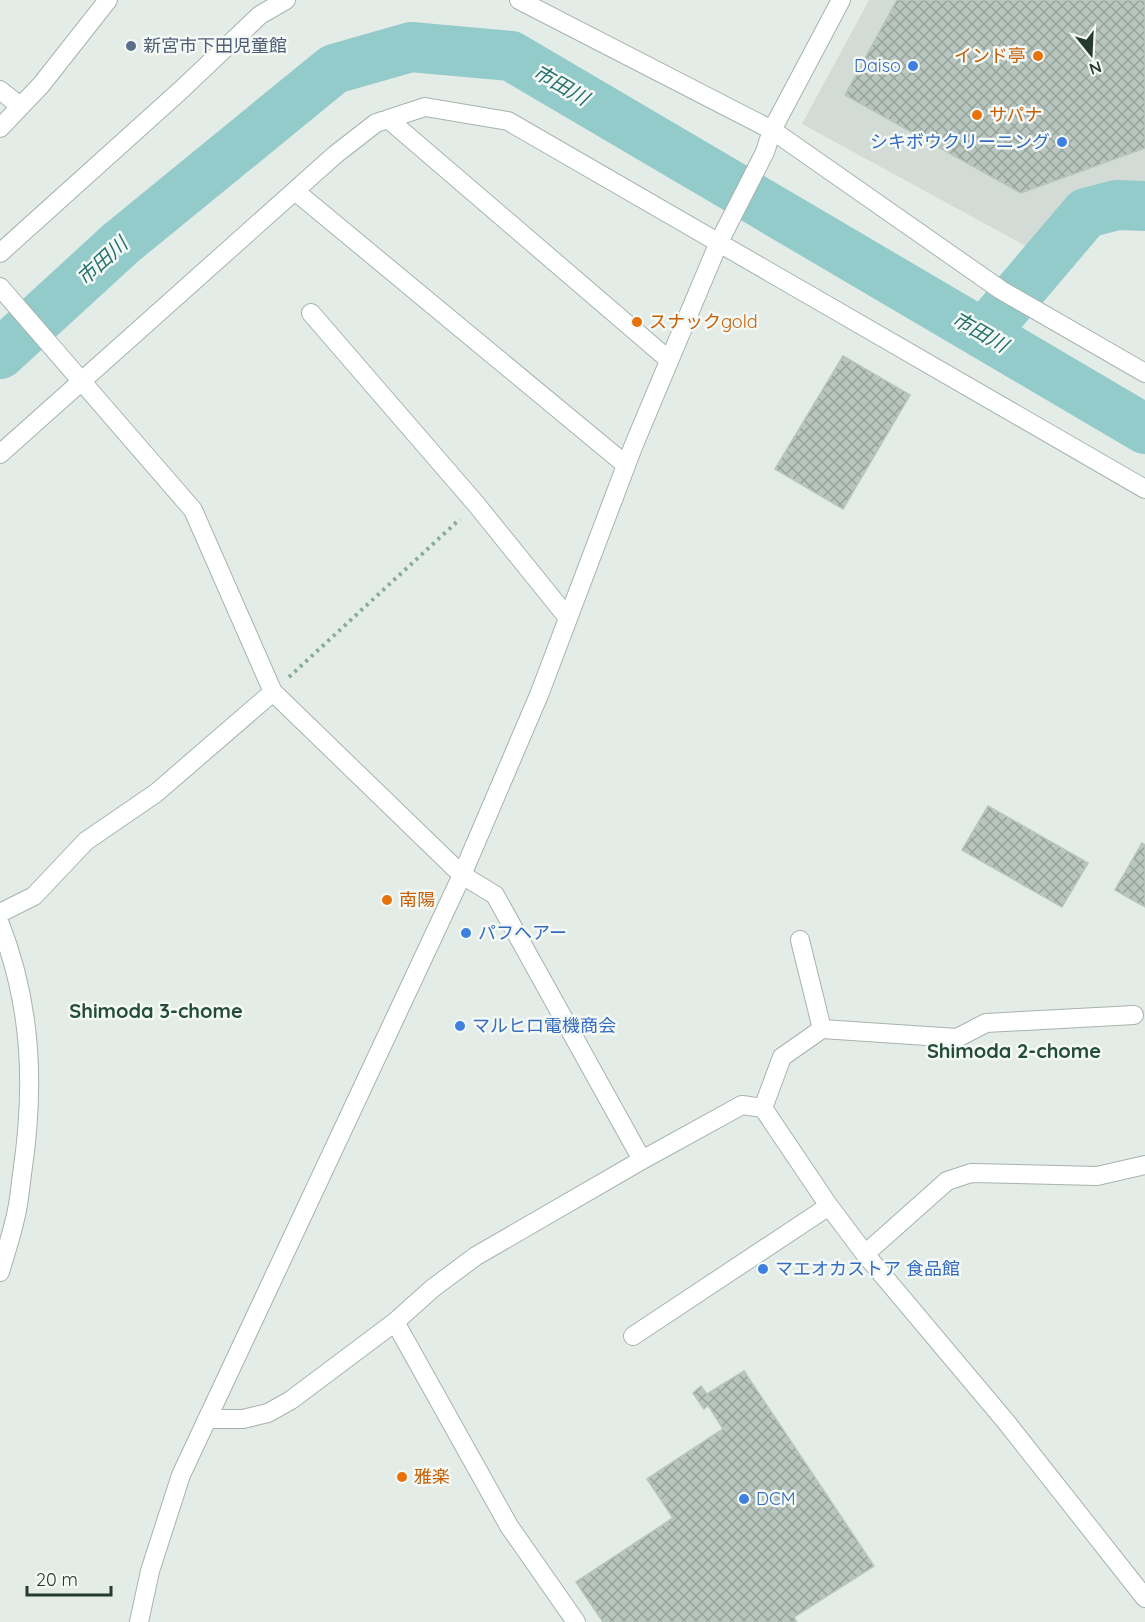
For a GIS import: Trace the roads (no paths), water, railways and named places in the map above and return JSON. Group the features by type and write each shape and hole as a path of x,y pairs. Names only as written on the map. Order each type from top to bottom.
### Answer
{"street":[{"path":"0,128 41,85 108,0"},
{"path":"0,253 181,90 260,15 286,0"},
{"path":"519,0 772,130 1001,290 1145,374"},
{"path":"139,1622 150,1571 181,1475 462,875 539,695 626,465 719,242 765,152 772,130 841,0"},
{"path":"0,90 20,106"},
{"path":"0,454 336,154 376,123 425,108 508,121 1145,489"},
{"path":"388,119 669,360"},
{"path":"295,191 626,465"},
{"path":"0,287 193,510 273,692 462,875 495,896 642,1160"},
{"path":"311,313 476,504 568,618"},
{"path":"0,913 34,896 86,841 156,792 273,692"},
{"path":"0,924 22,993 29,1056 29,1090 26,1148 16,1218 0,1272"},
{"path":"800,940 822,1029"},
{"path":"764,1108 782,1057 822,1029 957,1038 986,1023 1134,1015"},
{"path":"207,1419 243,1419 268,1413 291,1400 395,1322 433,1288 476,1256 742,1105 764,1108 829,1206 866,1254 1007,1423 1145,1598"},
{"path":"866,1254 947,1180 971,1173 1097,1176 1145,1165"},
{"path":"633,1336 829,1206"},
{"path":"395,1322 509,1526 576,1622"}],"waterway":[{"name":"市田川","path":"0,354 121,243 334,69 411,47 511,56 1145,429"},
{"path":"984,333 1086,213 1117,205 1145,206"}],"place":[{"name":"新宮市下田児童館","path":"131,46"},
{"name":"インド亭","path":"1038,56"},
{"name":"Daiso","path":"913,66"},
{"name":"サパナ","path":"977,115"},
{"name":"シキボウクリーニング","path":"1062,142"},
{"name":"スナックgold","path":"637,322"},
{"name":"南陽","path":"387,900"},
{"name":"パフヘアー","path":"466,933"},
{"name":"マルヒロ電機商会","path":"460,1026"},
{"name":"マエオカストア 食品館","path":"763,1269"},
{"name":"雅楽","path":"402,1477"},
{"name":"DCM","path":"744,1499"}],"district":[{"name":"Shimoda 3-chome","path":"156,1011"},
{"name":"Shimoda 2-chome","path":"1014,1051"}]}
